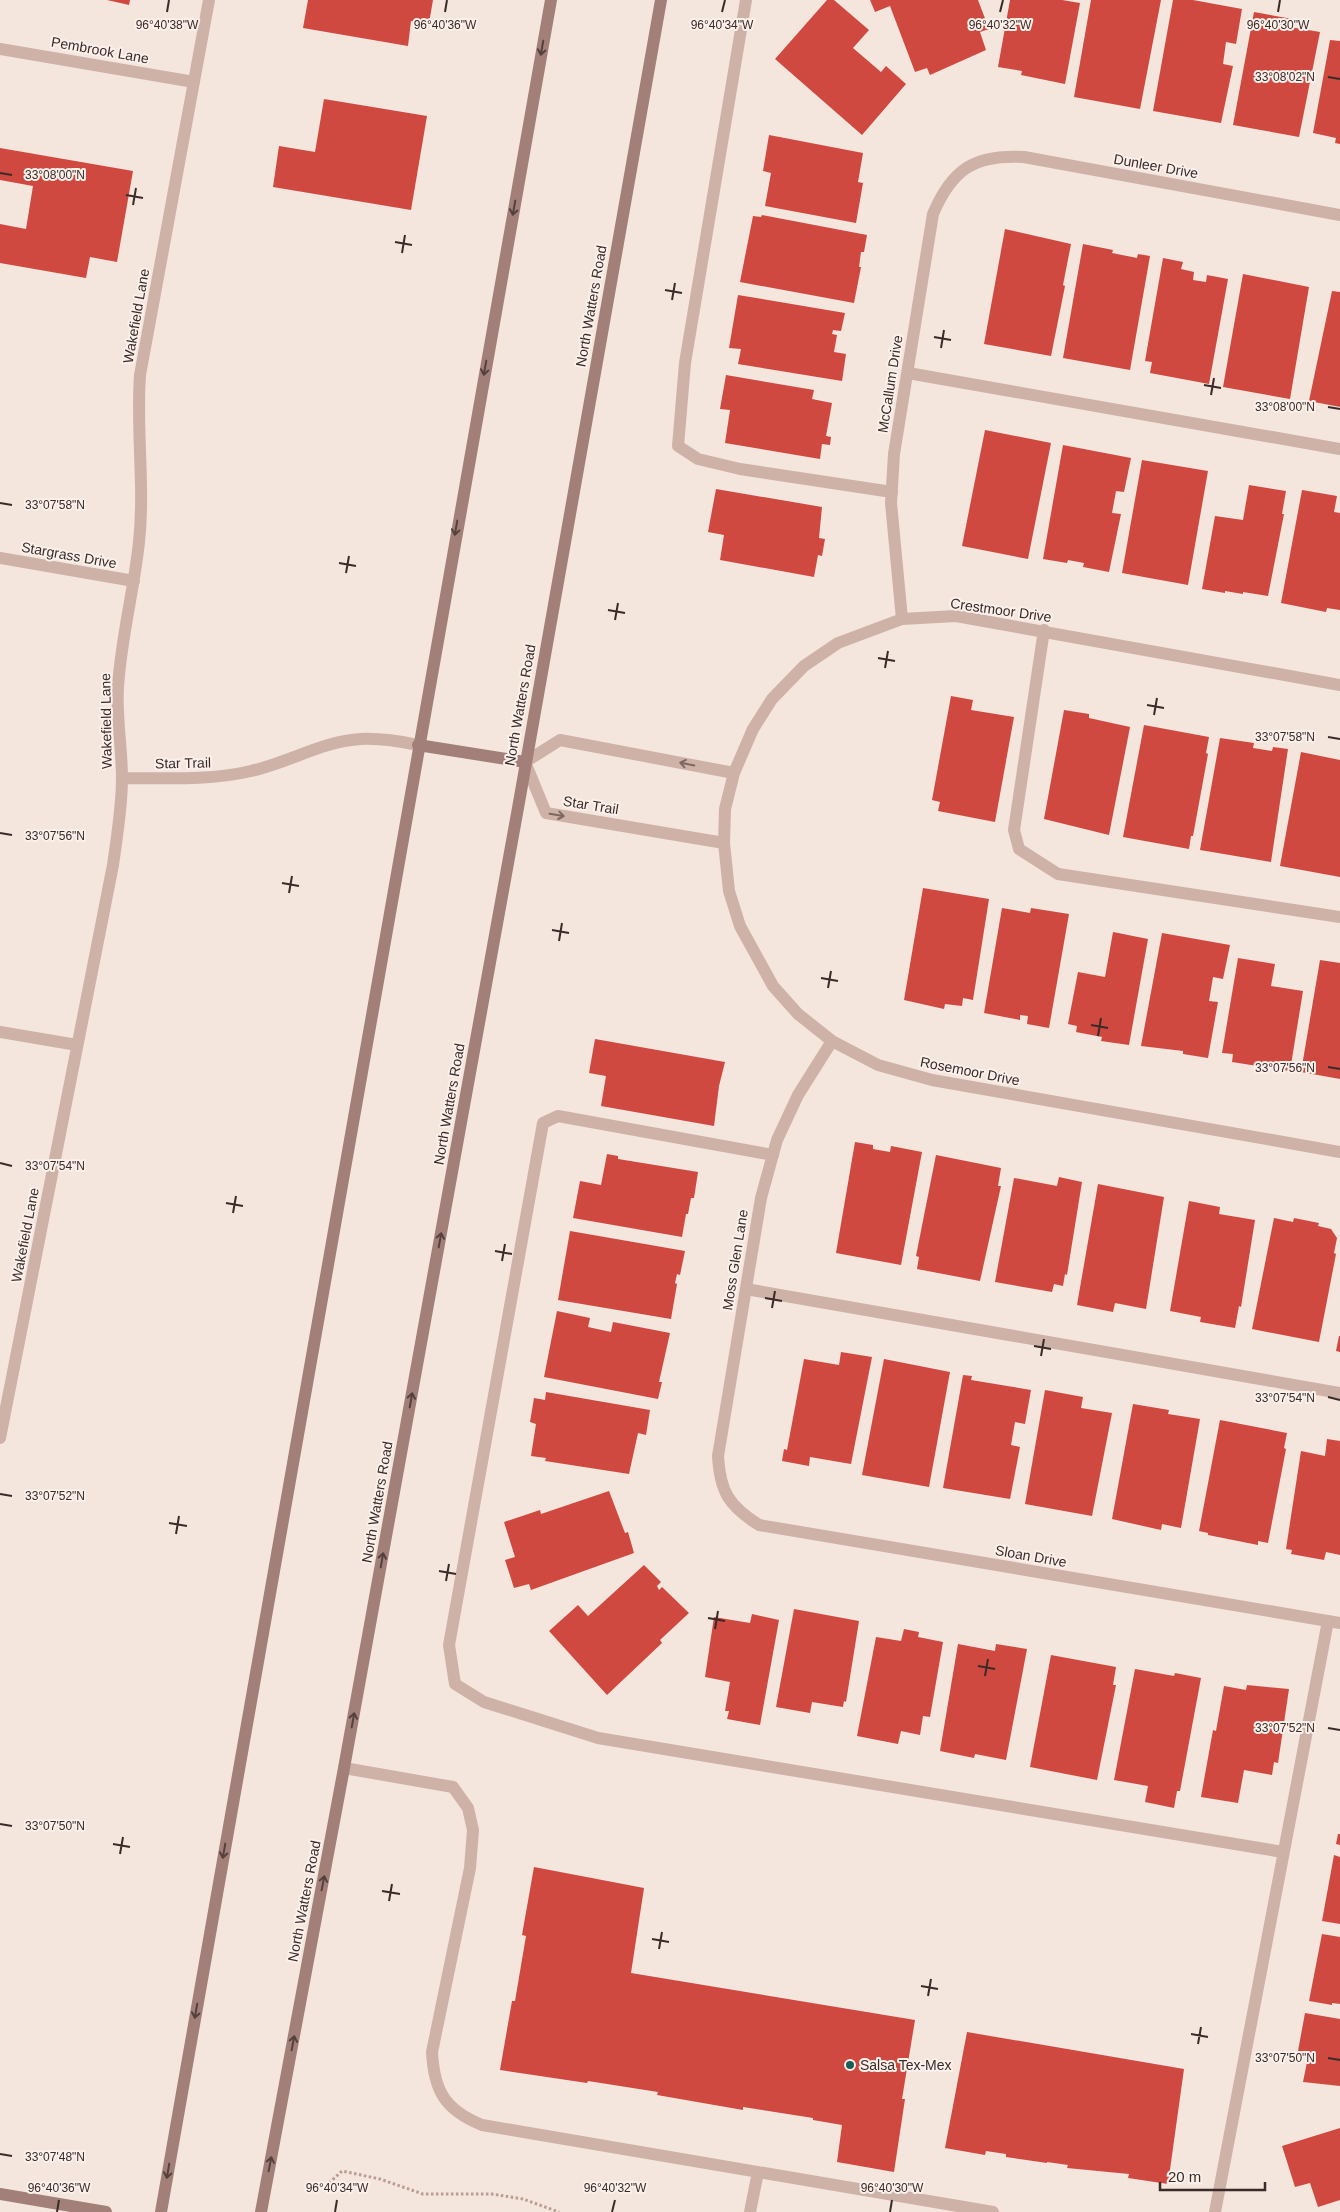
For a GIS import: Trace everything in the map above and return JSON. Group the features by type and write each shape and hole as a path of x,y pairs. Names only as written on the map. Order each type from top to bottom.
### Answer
{"main road":[{"path":"161,2212 418,745 551,0"},
{"name":"North Watters Road","path":"261,2212 344,1768 661,0"},
{"path":"418,745 525,762"},
{"path":"0,2194 106,2212"}],"street":[{"name":"Wakefield Lane","path":"0,1438 113,864 122,778 118,689 121,651 134,581 141,511 138,434 140,375 209,0"},
{"path":"746,0 685,363 678,446 698,460 740,469 892,492"},
{"name":"Pembrook Lane","path":"0,49 194,82"},
{"name":"Dunleer Drive","path":"968,168 977,162 1000,156 1024,157 1340,215"},
{"name":"McCallum Drive","path":"902,619 895,559 892,492 894,454 933,214 942,192 958,174 968,168"},
{"path":"908,373 1340,449"},
{"name":"Stargrass Drive","path":"0,558 134,581"},
{"name":"Crestmoor Drive","path":"724,843 724,810 734,773 758,721 772,699 804,666 838,643 902,619 956,616 1044,630 1340,685"},
{"path":"1044,630 1014,830 1019,849 1058,874 1340,917"},
{"name":"Star Trail","path":"122,778 221,777 253,771 340,742 361,739 385,739 418,745"},
{"path":"525,762 560,740 734,773"},
{"name":"Star Trail","path":"525,762 546,813 724,843"},
{"name":"Rosemoor Drive","path":"724,843 729,890 740,926 773,986 798,1014 832,1041 878,1065 932,1080 1340,1152"},
{"path":"0,1032 77,1045"},
{"name":"Moss Glen Lane","path":"726,1497 719,1477 718,1456 760,1198 777,1140 798,1095 832,1041"},
{"path":"773,1155 558,1116 543,1123 449,1645 455,1684 484,1702 598,1738 1283,1852"},
{"path":"746,1289 1340,1394"},
{"name":"Sloan Drive","path":"726,1497 740,1513 759,1525 1334,1622"},
{"path":"1215,2212 1283,1852 1334,1622"},
{"path":"344,1768 453,1787 468,1808 474,1830 470,1868 432,2052 434,2077 443,2097 462,2116 482,2125 993,2212"},
{"path":"750,2212 758,2172"}],"path":[{"path":"329,2184 342,2171 380,2179 423,2194 492,2194 523,2199 559,2212"}],"building":[{"path":"107,0 130,0 129,5"},
{"path":"308,0 433,0 429,23 411,21 408,46 303,28"},
{"path":"827,0 834,0 869,30 853,48 881,72 886,66 906,84 862,135 775,59"},
{"path":"870,0 978,0 989,29 980,32 986,50 930,75 927,68 915,72 890,6 875,12"},
{"path":"1010,0 1062,0 1080,3 1065,84 1021,75 1022,71 998,67"},
{"path":"1091,0 1161,0 1140,109 1074,97"},
{"path":"1173,0 1193,0 1242,9 1236,44 1226,42 1223,64 1233,66 1221,123 1153,111"},
{"path":"1254,12 1292,19 1290,27 1320,32 1299,137 1233,125"},
{"path":"1330,40 1340,41 1340,144 1335,143 1336,138 1313,133"},
{"path":"324,99 427,116 411,210 273,187 279,146 315,152"},
{"path":"769,135 863,153 858,182 863,183 856,223 765,206 771,173 763,171"},
{"path":"0,148 133,171 117,262 90,257 86,278 0,263 0,224 26,229 33,186 0,180"},
{"path":"762,215 867,235 864,252 861,252 859,267 861,267 854,303 740,282 753,216 761,217"},
{"path":"1005,229 1071,244 1051,356 984,344"},
{"path":"1083,244 1113,250 1112,253 1137,258 1138,254 1150,256 1130,370 1063,358"},
{"path":"1163,258 1183,262 1181,269 1194,272 1193,280 1206,282 1207,275 1228,279 1209,384 1150,373 1152,362 1145,361"},
{"path":"1243,274 1309,287 1290,399 1223,387"},
{"path":"1332,291 1340,292 1340,407 1309,401"},
{"path":"738,295 845,313 841,331 833,330 832,334 837,335 834,352 846,354 842,381 738,364 741,349 729,348"},
{"path":"726,375 814,390 812,399 832,403 826,436 831,437 830,445 822,444 820,459 725,443 730,410 720,409"},
{"path":"985,430 1051,443 1028,559 962,546"},
{"path":"1063,445 1131,458 1124,492 1116,491 1112,513 1121,514 1109,572 1083,567 1084,563 1068,560 1067,563 1043,559"},
{"path":"1142,460 1208,471 1188,585 1122,573"},
{"path":"1249,485 1286,491 1282,514 1284,514 1268,596 1243,592 1243,594 1225,591 1225,593 1202,589 1215,516 1243,520"},
{"path":"716,489 822,507 819,538 825,539 822,556 818,555 814,577 720,560 724,535 708,532"},
{"path":"1302,490 1337,496 1334,512 1340,513 1340,610 1327,608 1326,612 1281,603"},
{"path":"951,696 973,700 971,710 1014,717 995,822 938,811 940,802 932,800"},
{"path":"1064,710 1089,714 1089,718 1130,727 1109,835 1044,819"},
{"path":"1144,725 1209,737 1206,753 1208,754 1189,849 1123,837"},
{"path":"1220,738 1254,743 1253,748 1272,751 1273,747 1288,749 1271,862 1200,850"},
{"path":"1301,752 1340,760 1340,877 1280,866"},
{"path":"923,888 989,899 973,1000 963,998 962,1006 945,1004 944,1009 904,1000"},
{"path":"1002,908 1030,913 1031,908 1069,914 1049,1028 1027,1024 1028,1016 1020,1015 1020,1020 984,1013"},
{"path":"1113,932 1148,939 1129,1045 1101,1041 1102,1037 1076,1032 1077,1026 1068,1024 1078,972 1105,977"},
{"path":"1162,933 1230,945 1223,979 1213,977 1209,1001 1218,1002 1208,1058 1183,1054 1183,1051 1141,1046"},
{"path":"1238,958 1275,964 1271,986 1303,991 1290,1071 1232,1062 1233,1054 1222,1053"},
{"path":"1320,960 1340,963 1340,1079 1301,1072"},
{"path":"595,1039 725,1062 719,1086 714,1126 601,1106 606,1076 589,1073"},
{"path":"855,1142 873,1145 873,1149 890,1152 891,1146 922,1152 901,1265 836,1253"},
{"path":"607,1154 618,1156 618,1159 698,1172 694,1198 691,1198 688,1214 686,1214 682,1237 573,1218 580,1181 601,1185"},
{"path":"936,1155 1001,1168 998,1186 1001,1186 980,1281 917,1269 919,1257 916,1256"},
{"path":"1059,1177 1082,1182 1067,1275 1065,1274 1063,1286 1054,1284 1052,1292 995,1282 1014,1178 1057,1186"},
{"path":"1098,1184 1164,1197 1146,1309 1115,1303 1113,1312 1077,1305"},
{"path":"1189,1201 1220,1207 1219,1214 1255,1220 1241,1307 1239,1306 1235,1328 1200,1322 1201,1317 1170,1311"},
{"path":"1274,1218 1293,1222 1294,1218 1319,1223 1318,1226 1331,1229 1337,1238 1334,1253 1336,1254 1319,1342 1252,1329"},
{"path":"570,1231 685,1251 680,1275 677,1274 675,1283 677,1284 671,1319 558,1300"},
{"path":"557,1311 590,1318 588,1327 611,1332 613,1322 670,1333 659,1382 662,1382 658,1399 544,1377"},
{"path":"1340,1336 1340,1352 1336,1351"},
{"path":"841,1352 872,1357 851,1464 810,1457 809,1466 782,1461 784,1449 787,1450 804,1359 839,1365"},
{"path":"884,1359 950,1372 929,1487 862,1475"},
{"path":"963,1375 972,1376 971,1380 1031,1390 1025,1424 1015,1422 1011,1445 1020,1447 1010,1499 943,1488"},
{"path":"1045,1390 1083,1397 1081,1408 1112,1413 1092,1516 1025,1504"},
{"path":"546,1392 650,1410 646,1435 638,1433 629,1474 545,1461 546,1458 531,1456 536,1424 530,1422 534,1398 545,1400"},
{"path":"1133,1404 1169,1410 1168,1414 1200,1419 1181,1528 1162,1524 1161,1530 1112,1519"},
{"path":"1220,1420 1287,1433 1284,1448 1286,1449 1268,1543 1258,1541 1258,1545 1208,1535 1208,1533 1199,1531"},
{"path":"1327,1439 1340,1441 1340,1555 1326,1552 1324,1560 1291,1554 1292,1550 1286,1549 1301,1451 1325,1456"},
{"path":"609,1491 625,1533 628,1532 634,1553 531,1590 529,1584 514,1588 505,1560 515,1557 504,1522 540,1510 541,1514"},
{"path":"644,1565 661,1582 657,1586 659,1590 662,1587 689,1613 660,1640 662,1643 607,1695 549,1631 578,1605 588,1616"},
{"path":"794,1609 859,1621 846,1702 844,1701 843,1707 812,1702 810,1713 776,1707"},
{"path":"752,1614 779,1620 760,1725 727,1719 729,1711 725,1711 730,1682 705,1677 714,1617 750,1623"},
{"path":"904,1629 919,1632 918,1637 943,1642 930,1717 923,1716 920,1735 901,1731 898,1744 857,1736 876,1637 901,1641"},
{"path":"958,1644 995,1651 996,1644 1027,1649 1006,1760 975,1754 974,1758 940,1751"},
{"path":"1051,1655 1116,1667 1113,1685 1116,1685 1097,1780 1030,1767"},
{"path":"1135,1669 1174,1676 1175,1673 1201,1678 1180,1791 1177,1791 1174,1808 1145,1802 1148,1786 1114,1780"},
{"path":"1247,1685 1289,1689 1278,1763 1274,1762 1272,1775 1244,1770 1238,1803 1201,1797 1213,1730 1216,1731 1224,1686 1246,1690"},
{"path":"1338,1834 1340,1834 1340,1845 1336,1844"},
{"path":"1334,1855 1340,1857 1340,1924 1322,1921"},
{"path":"534,1867 644,1888 631,1973 915,2020 902,2099 905,2099 894,2172 837,2162 842,2125 813,2120 813,2118 743,2107 743,2110 657,2095 658,2092 500,2070 512,2001 515,2001 526,1936 522,1935"},
{"path":"1322,1934 1340,1937 1340,2004 1332,2003 1332,2005 1309,2001"},
{"path":"1305,2013 1340,2019 1340,2086 1303,2082 1309,2052 1298,2051"},
{"path":"967,2032 1184,2069 1168,2184 1128,2178 1129,2174 1067,2168 1068,2165 1006,2157 1006,2154 986,2151 985,2155 945,2148"},
{"path":"1340,2128 1340,2200 1318,2207 1310,2183 1295,2187 1282,2146"}],"place":[{"name":"Salsa Tex-Mex","path":"850,2065"}]}
